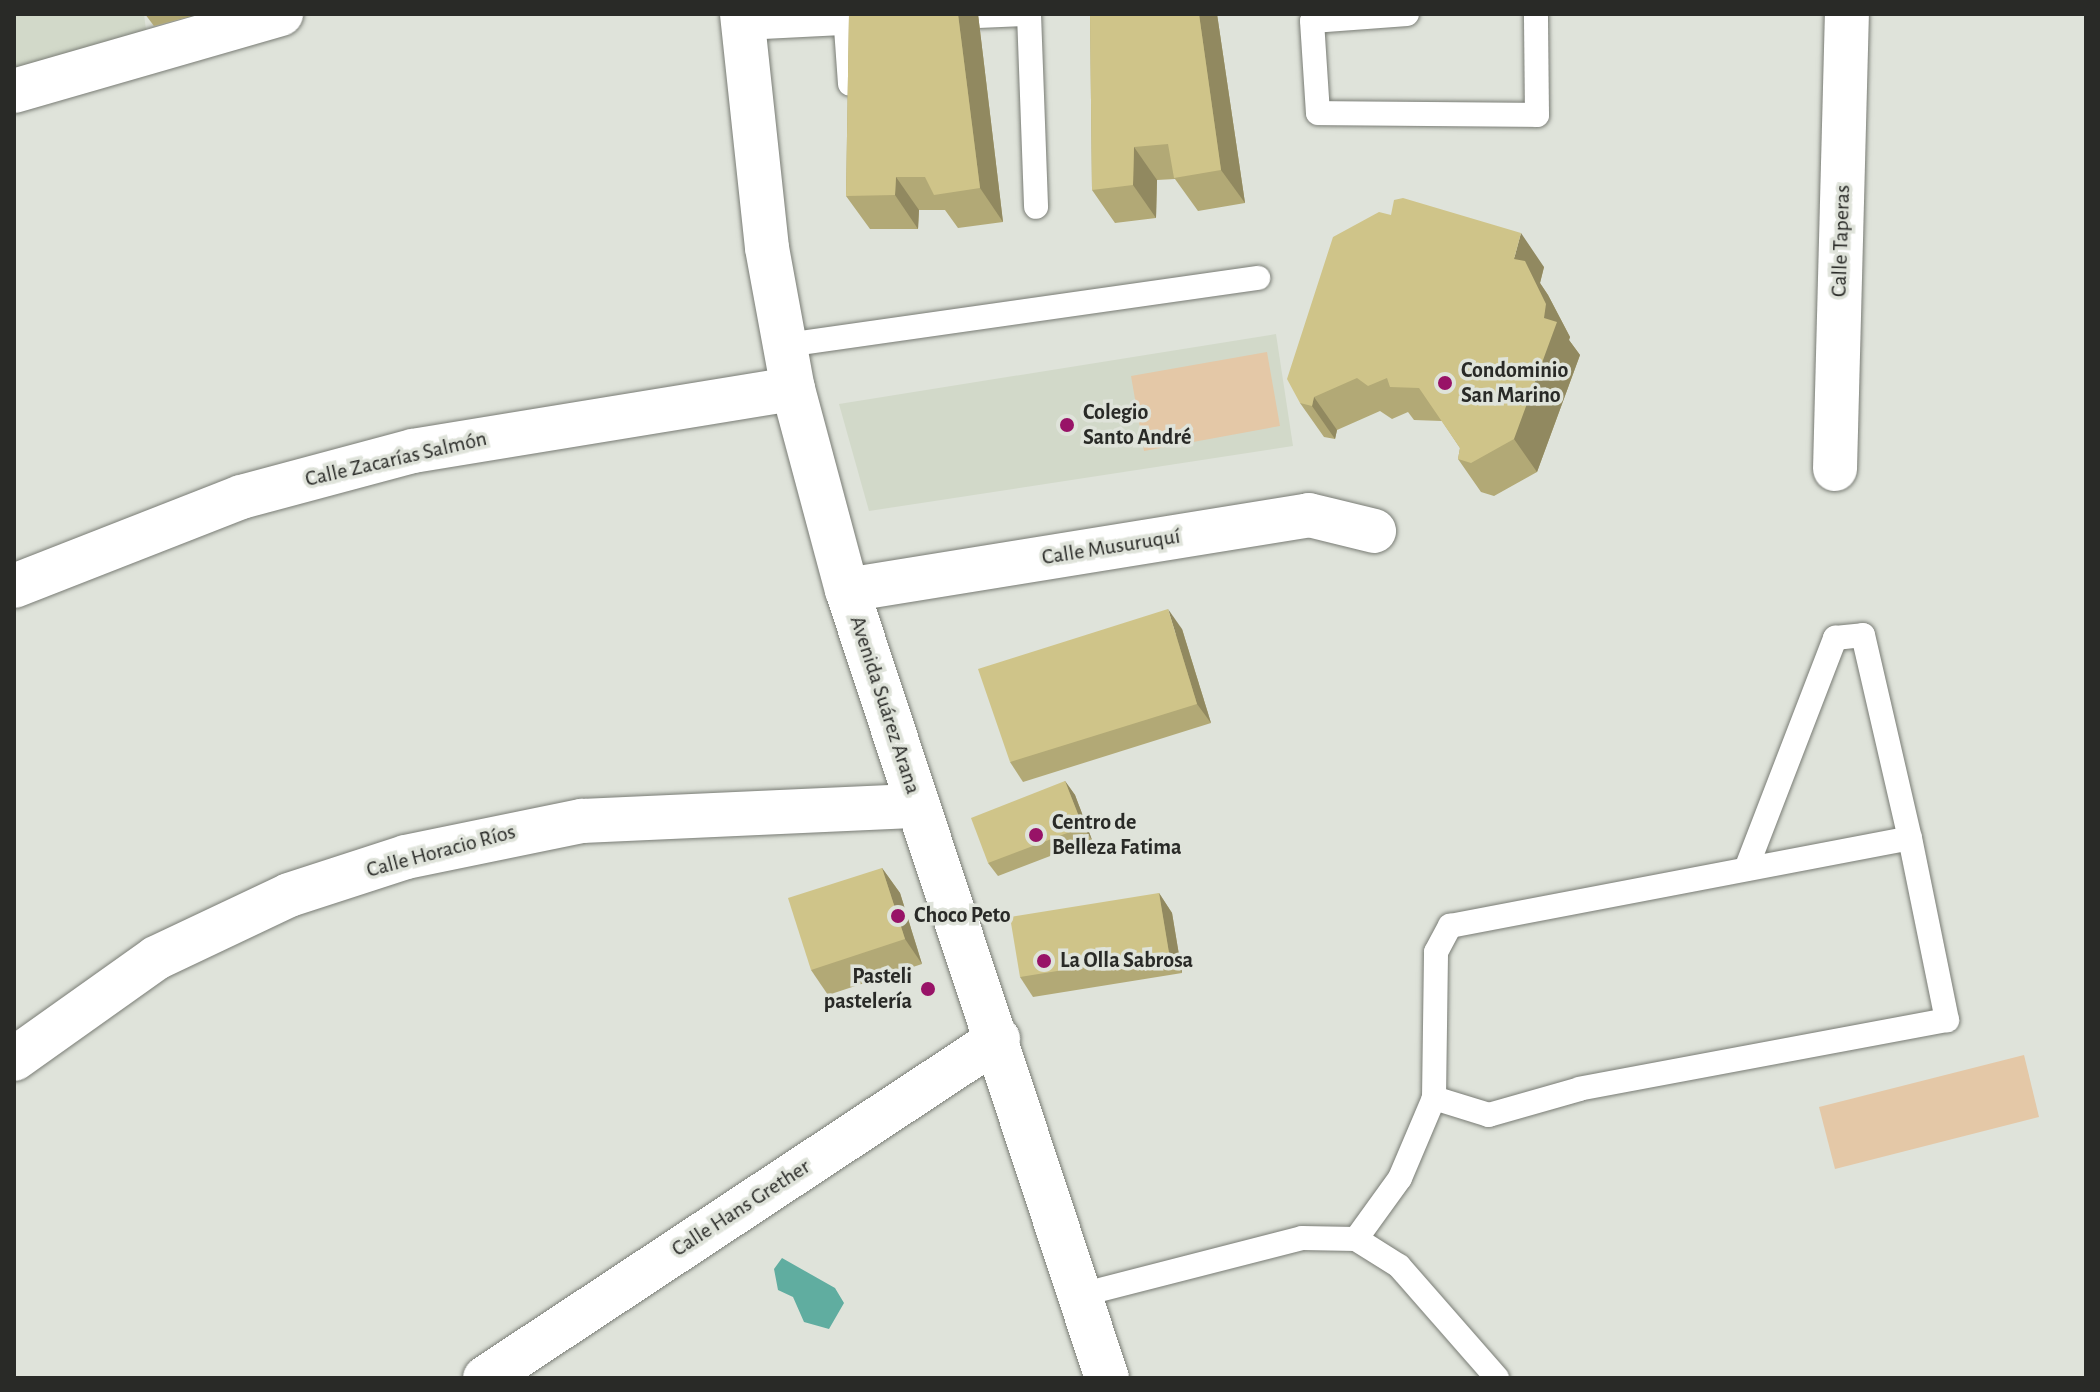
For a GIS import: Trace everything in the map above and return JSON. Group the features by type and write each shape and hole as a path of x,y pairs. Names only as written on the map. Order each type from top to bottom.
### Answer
{"street":[{"path":"14,91 281,14"},
{"name":"Calle Taperas","path":"1835,469 1847,14"},
{"name":"Avenida Suárez Arana","path":"743,21 767,248 793,389 847,590 998,1039 1107,1378"},
{"name":"Calle Zacarías Salmón","path":"14,586 241,497 413,451 793,389"},
{"name":"Calle Musuruquí","path":"847,590 1309,515 1374,531"},
{"name":"Calle Horacio Ríos","path":"14,1059 156,958 289,895 406,857 582,821 918,806"},
{"name":"Calle Hans Grether","path":"485,1378 998,1039"}],"lane":[{"path":"978,16 1026,14 1036,207"},
{"path":"1407,14 1312,21 1318,113 1537,115 1536,14"},
{"path":"743,21 846,18 872,22"},
{"path":"846,18 852,115"},
{"path":"787,345 1258,278"},
{"path":"1434,1098 1489,1115 1580,1089 1947,1020 1910,838 1863,635 1835,638 1746,869"},
{"path":"1356,1239 1400,1178 1434,1098 1436,952 1450,926 1910,838"},
{"path":"1080,1295 1302,1238 1356,1239 1399,1266 1497,1378"}],"shaded area":[{"path":"14,14 144,14 147,38 14,77"},
{"name":"Colegio Santo André","path":"1276,334 1293,446 869,511 839,404"},
{"path":"1267,352 1280,426 1144,451 1131,376"},
{"path":"2024,1055 2039,1117 1835,1169 1819,1107"}],"water":[{"path":"782,1258 835,1288 844,1303 829,1329 804,1322 793,1297 778,1290 774,1269"}],"building":[{"path":"849,14 958,14 980,188 934,195 925,177 896,177 895,195 846,196"},
{"path":"1090,14 1199,14 1221,170 1174,178 1168,144 1134,147 1133,185 1092,190"},
{"name":"Condominio San Marino","path":"1403,198 1521,233 1514,259 1525,261 1546,304 1544,318 1557,322 1514,439 1471,463 1458,459 1460,448 1419,388 1390,387 1387,378 1368,386 1357,378 1314,397 1312,406 1300,403 1287,379 1333,237 1379,212 1391,215 1394,200"},
{"path":"1168,609 1197,704 1010,762 978,669"},
{"name":"Centro de Belleza Fatima","path":"1065,781 1083,827 988,863 971,818"},
{"path":"882,868 905,939 811,970 788,898"},
{"path":"1159,893 1169,953 1020,977 1010,917"}],"place":[{"name":"Condominio San Marino","path":"1445,383"},
{"name":"Colegio Santo André","path":"1067,425"},
{"name":"Centro de Belleza Fatima","path":"1036,835"},
{"name":"Choco Peto","path":"898,916"},
{"name":"La Olla Sabrosa","path":"1044,961"},
{"name":"Pasteli pastelería","path":"928,989"}]}
